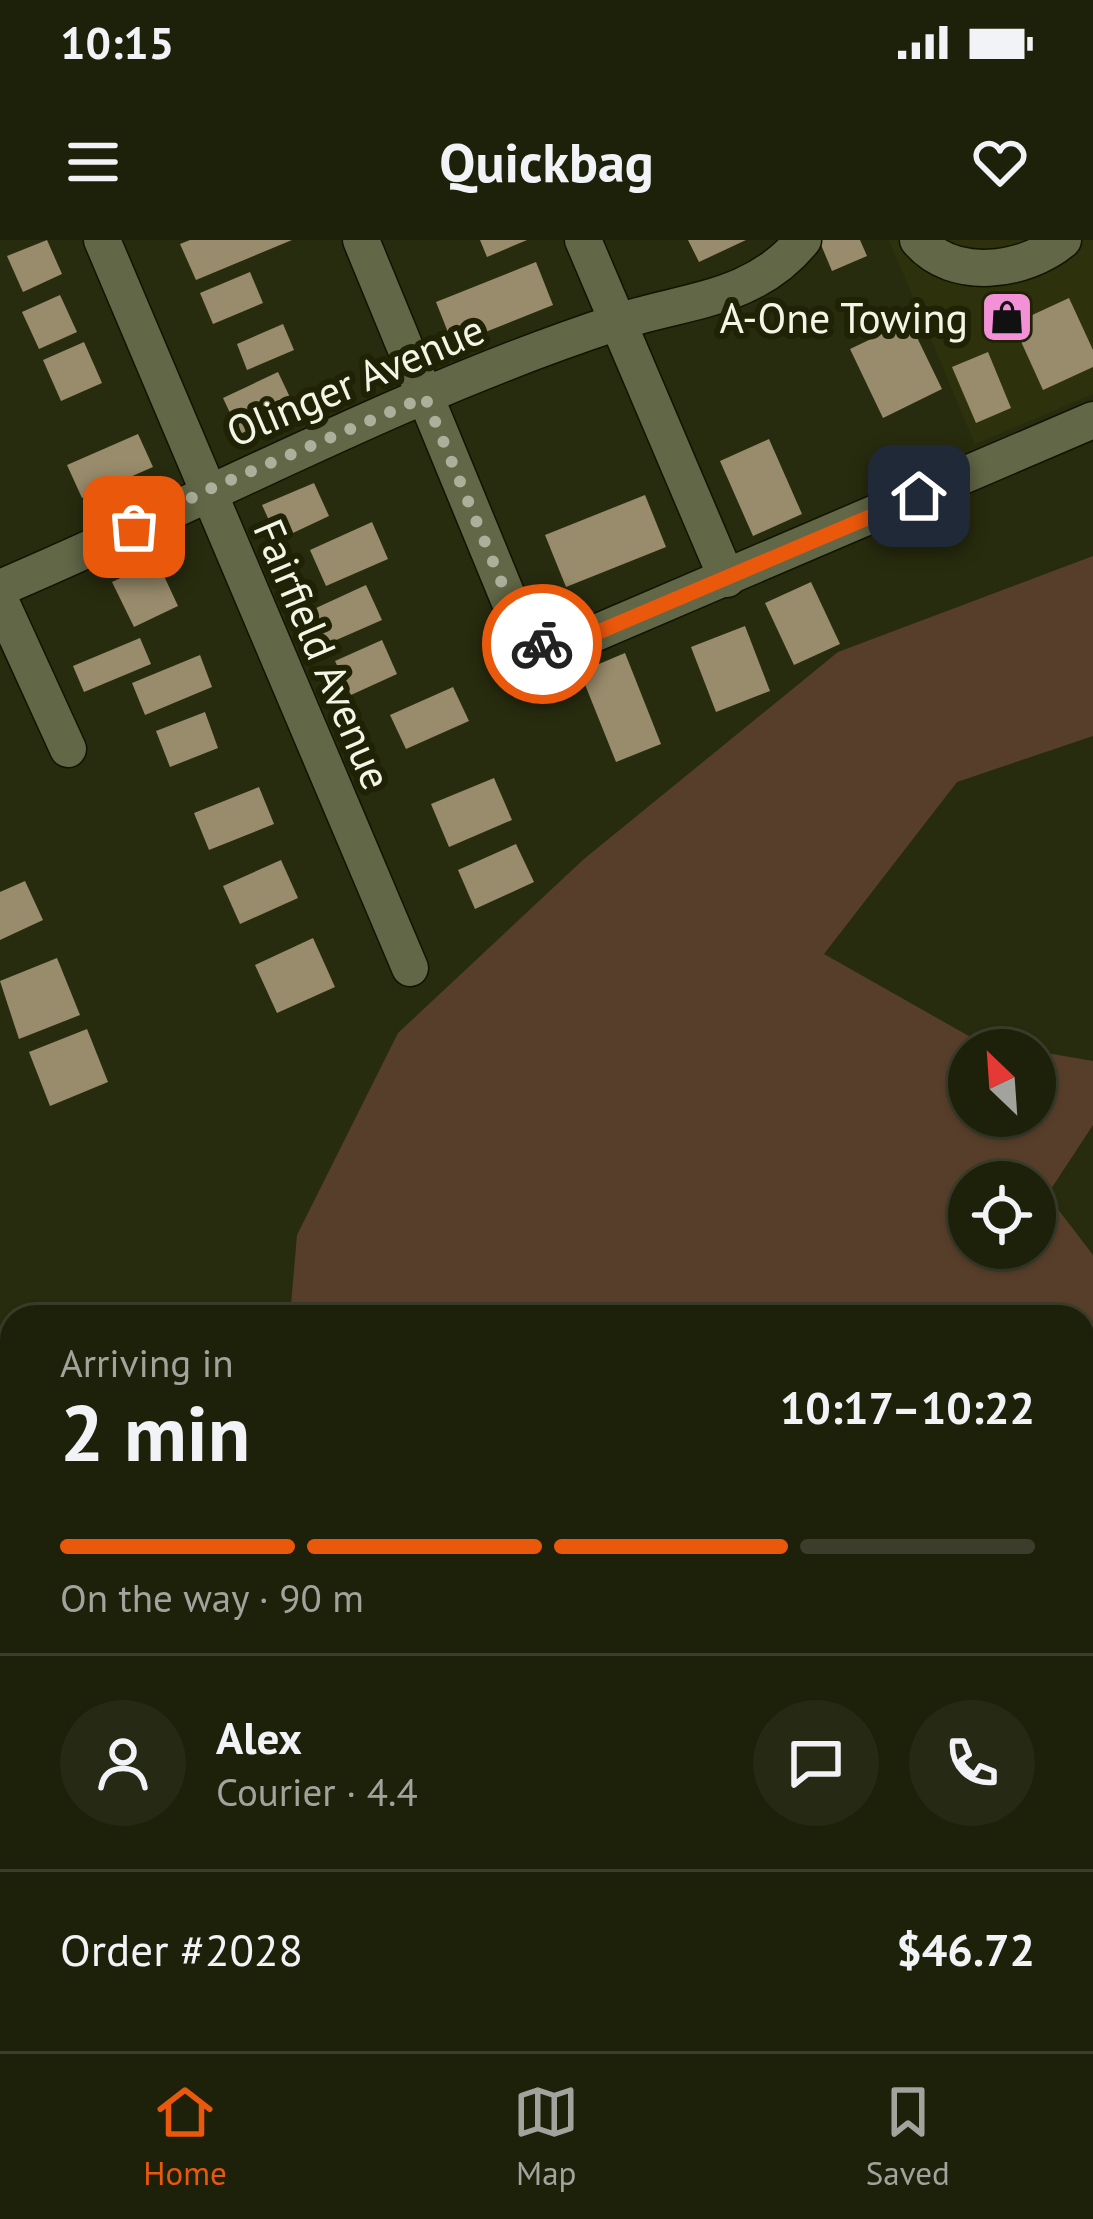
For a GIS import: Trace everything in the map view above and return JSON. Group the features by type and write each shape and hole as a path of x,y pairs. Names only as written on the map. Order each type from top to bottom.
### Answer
{"street":[{"name":"Fairfield Avenue","path":"102,240 410,968"},
{"path":"361,240 526,635 563,647 1093,420"},
{"path":"583,240 727,579"},
{"name":"Olinger Avenue","path":"0,588 99,546 205,491 425,397 616,322 730,294 774,270 803,240"},
{"path":"918,240 930,255 990,271 1046,254 1064,240"},
{"path":"0,600 68,748"}],"shaded area":[{"name":"A-One Towing","path":"889,240 1093,240 1093,394 975,444"},
{"path":"1093,556 1093,736 957,782 824,954 956,1029 948,1029 948,1137 1056,1137 1056,1055 1093,1061 1093,1125 1056,1181 1056,1161 948,1161 948,1269 1056,1269 1056,1207 1093,1255 1093,1305 291,1305 297,1235 398,1033 584,859 838,652"}],"building":[{"path":"47,240 62,274 23,292 7,256"},
{"path":"190,240 292,240 196,280 180,244"},
{"path":"480,240 527,240 487,257"},
{"path":"688,240 746,240 699,262"},
{"path":"819,240 860,240 867,256 832,271"},
{"path":"536,262 553,305 453,345 436,302"},
{"path":"250,272 263,303 213,324 200,293"},
{"path":"60,295 77,332 39,349 22,312"},
{"path":"1069,298 1093,350 1093,367 1043,390 1013,324"},
{"path":"909,321 942,389 883,418 850,349"},
{"path":"283,324 294,350 247,370 237,344"},
{"path":"84,342 102,383 61,401 43,360"},
{"path":"988,352 1011,408 976,423 952,367"},
{"path":"278,372 295,408 240,434 223,398"},
{"path":"138,434 153,467 82,498 67,465"},
{"path":"769,439 802,514 753,536 720,461"},
{"path":"314,483 329,516 278,540 262,505"},
{"path":"645,495 666,547 566,587 545,535"},
{"path":"372,522 388,559 326,586 310,550"},
{"path":"157,561 178,606 134,627 112,582"},
{"path":"811,582 840,644 794,665 765,603"},
{"path":"366,585 382,620 318,648 303,614"},
{"path":"745,626 770,691 716,712 691,647"},
{"path":"140,638 151,664 84,692 73,666"},
{"path":"382,640 397,674 351,695 335,661"},
{"path":"625,653 661,744 616,762 580,672"},
{"path":"200,655 212,687 145,715 132,683"},
{"path":"453,687 469,721 406,749 390,715"},
{"path":"205,712 218,748 170,767 156,731"},
{"path":"494,778 512,820 449,847 431,804"},
{"path":"259,787 274,824 209,850 194,813"},
{"path":"516,844 534,882 475,909 458,870"},
{"path":"281,860 298,898 240,924 223,886"},
{"path":"25,881 43,920 0,940 0,892"},
{"path":"313,938 335,987 277,1013 255,965"},
{"path":"57,958 80,1015 19,1039 0,981"},
{"path":"87,1029 108,1082 50,1106 29,1052"}],"way so far":[{"path":"134,527 205,491 425,397 513,610 526,635 542,644"}],"place":[{"name":"A-One Towing","path":"1007,317"}],"route":[{"path":"542,644 563,647 919,496"}]}
